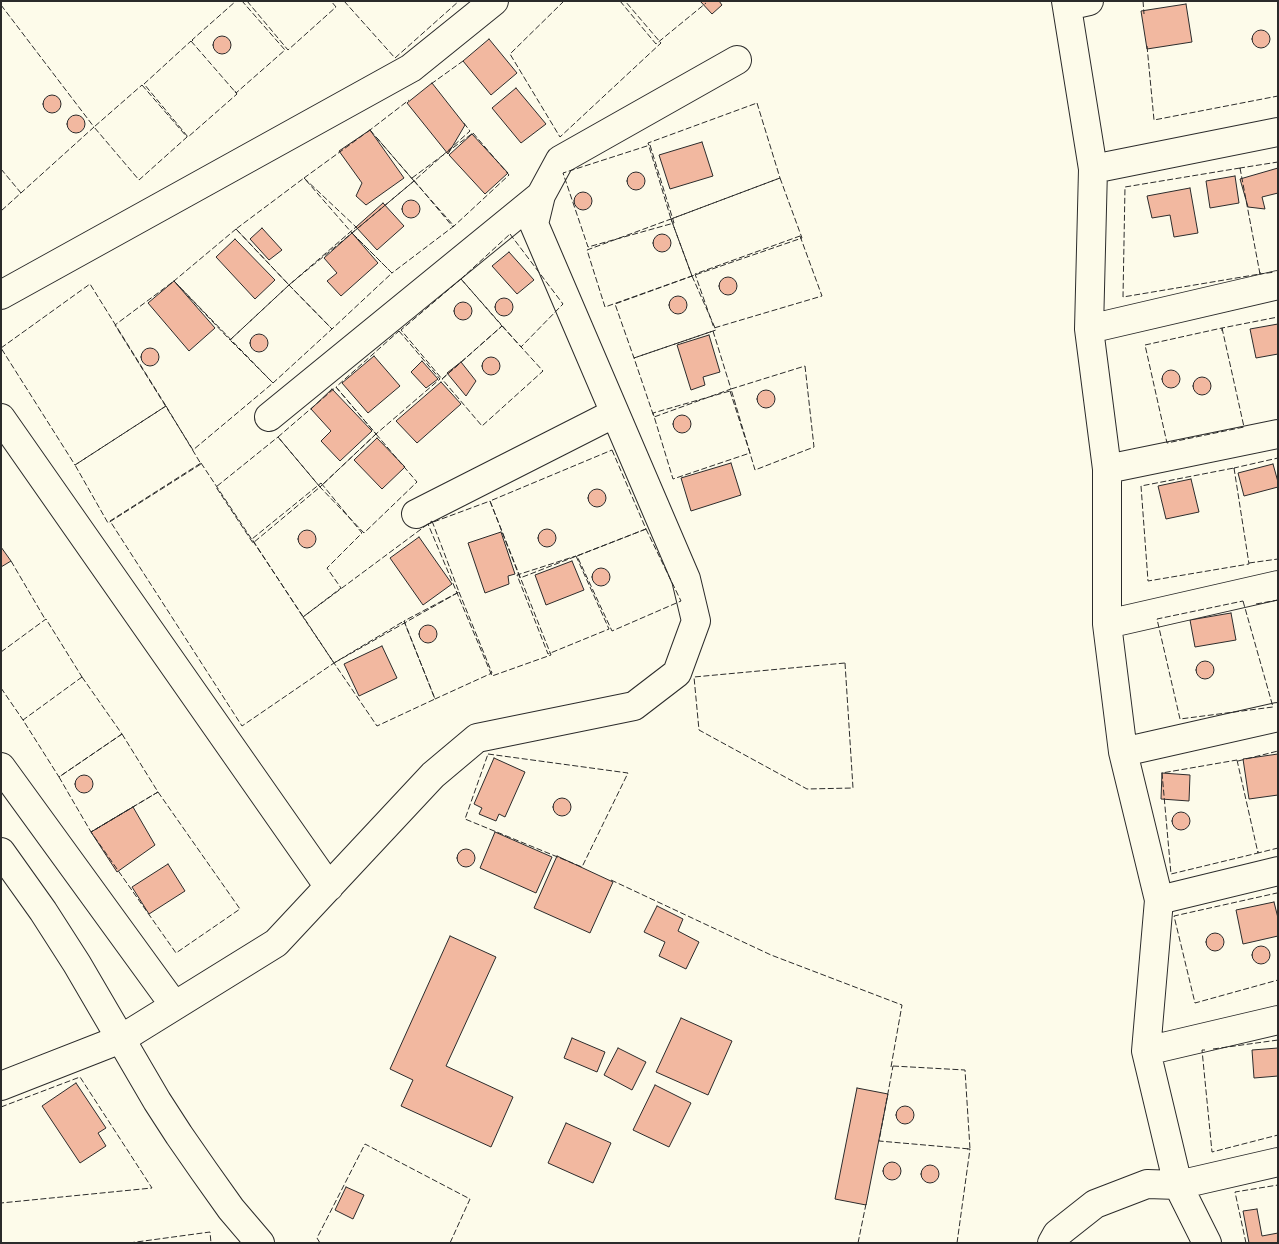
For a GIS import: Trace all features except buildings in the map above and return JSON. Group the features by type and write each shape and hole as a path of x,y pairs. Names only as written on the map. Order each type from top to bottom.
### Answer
{"street":[{"path":"1,295 410,68 494,1"},
{"path":"1074,3 1093,169 1089,329 1107,469 1107,624 1123,752 1160,900 1146,1050 1178,1186 1207,1243"},
{"path":"1,1086 120,1039 276,943 433,775 477,738 634,706 677,673 696,621 686,579 534,224 540,195 560,160 737,60"},
{"path":"1093,169 1278,132"},
{"path":"269,417 540,195"},
{"path":"1089,329 1278,285"},
{"path":"416,514 615,413"},
{"path":"1,418 328,887"},
{"path":"1107,469 1278,434"},
{"path":"1107,624 1278,585"},
{"path":"1123,752 1278,718"},
{"path":"1,767 174,1006"},
{"path":"1,852 77,964 157,1101 231,1209 260,1243"},
{"path":"1160,900 1278,871"},
{"path":"1146,1050 1278,1020"},
{"path":"1052,1243 1057,1234 1095,1204 1147,1184 1178,1186 1278,1162"}],"fence":[{"path":"193,41 236,1"},
{"path":"235,91 236,93 285,50 242,1"},
{"path":"247,1 288,50 336,7 331,1"},
{"path":"344,1 395,58 459,1"},
{"path":"564,1 510,54 560,137 661,43 625,1"},
{"path":"620,1 656,44 706,3"},
{"path":"1143,1 1144,14"},
{"path":"1,5 94,127 1,211"},
{"path":"191,41 237,94 188,137 144,84 191,41"},
{"path":"1147,46 1154,120 1278,96"},
{"path":"431,84 463,61"},
{"path":"142,85 187,137 139,180 94,127 142,85"},
{"path":"372,132 370,130 409,100"},
{"path":"757,103 780,178 671,219 648,143 757,103"},
{"path":"377,138 414,181 470,131 463,122"},
{"path":"370,130 414,181 352,233 304,178 370,130"},
{"path":"473,133 509,175 453,227 412,178 473,133"},
{"path":"650,145 674,223 588,247 563,173 650,145"},
{"path":"1240,169 1278,162"},
{"path":"1240,168 1260,274 1123,297 1125,187 1240,168"},
{"path":"1,169 21,193"},
{"path":"304,178 356,227 289,285 236,229 304,178"},
{"path":"780,178 802,238 692,276 671,219 780,178"},
{"path":"414,181 454,226 392,273 352,233 414,181"},
{"path":"671,219 692,276 605,307 587,250 671,219"},
{"path":"236,229 289,285 230,340 174,281 236,229"},
{"path":"352,233 392,273 332,329 289,285 352,233"},
{"path":"510,234 563,304 521,347 461,279 510,234"},
{"path":"800,236 822,296 714,328 695,274 800,236"},
{"path":"1260,272 1260,274 1275,272"},
{"path":"692,276 716,330 634,358 615,304 692,276"},
{"path":"461,279 502,326 442,379 401,330 461,279"},
{"path":"174,281 273,383 193,450 115,325 174,281"},
{"path":"90,284 166,406 75,465 1,348 90,284"},
{"path":"289,285 332,329 273,383 230,340 289,285"},
{"path":"1222,331 1222,328 1278,317"},
{"path":"502,326 543,371 482,426 442,379 502,326"},
{"path":"1222,328 1244,427 1167,443 1145,345 1222,328"},
{"path":"399,331 440,379 376,434 336,387 399,331"},
{"path":"713,331 731,389 654,417 634,358 713,331"},
{"path":"805,366 814,447 755,470 731,389 805,366"},
{"path":"336,387 376,434 320,487 278,437 336,387"},
{"path":"730,391 750,453 673,479 653,413 730,391"},
{"path":"166,406 201,464 108,523 75,465 166,406"},
{"path":"376,434 417,482 364,533 320,487 376,434"},
{"path":"278,437 320,487 253,543 216,487 278,437"},
{"path":"612,450 646,529 520,578 490,501 612,450"},
{"path":"1234,469 1278,458"},
{"path":"201,463 334,663 242,726 110,521 201,463"},
{"path":"1234,468 1249,564 1148,581 1141,486 1234,468"},
{"path":"321,483 362,533 327,568 341,588 303,617 252,539 321,483"},
{"path":"490,501 551,655 492,676 428,524 490,501"},
{"path":"432,521 459,592 334,663 303,617 432,521"},
{"path":"646,529 681,601 612,631 577,556 646,529"},
{"path":"576,556 609,629 548,654 517,575 576,556"},
{"path":"1249,563 1278,559"},
{"path":"11,561 45,619"},
{"path":"459,592 492,673 435,699 404,621 459,592"},
{"path":"1256,604 1278,600"},
{"path":"1243,601 1273,707 1180,719 1157,619 1243,601"},
{"path":"1,652 46,619 82,677 80,678"},
{"path":"404,621 435,699 377,726 334,663 404,621"},
{"path":"845,663 853,788 807,789 699,730 694,677 845,663"},
{"path":"82,677 122,734 59,777 23,720 82,677"},
{"path":"1,688 24,720"},
{"path":"122,734 158,792 91,832 59,777 122,734"},
{"path":"1238,761 1278,751"},
{"path":"488,754 628,773 582,867 465,819 488,754"},
{"path":"1237,760 1258,853 1171,874 1162,773 1237,760"},
{"path":"158,792 240,909 176,953 91,832 158,792"},
{"path":"1258,851 1258,853 1278,848"},
{"path":"611,880 771,955 902,1005 891,1067"},
{"path":"1278,894 1174,916 1195,1003 1278,980"},
{"path":"1213,1049 1278,1040"},
{"path":"1205,1050 1202,1050 1212,1152 1278,1135"},
{"path":"893,1066 965,1070 970,1149 879,1141 893,1066"},
{"path":"1,1107 80,1077 152,1188 1,1203"},
{"path":"320,1243 317,1238 365,1144 470,1199 450,1243"},
{"path":"957,1243 970,1149 967,1149"},
{"path":"1246,1243 1235,1192 1278,1185"},
{"path":"858,1243 866,1204"},
{"path":"129,1243 210,1232 211,1243"}]}
